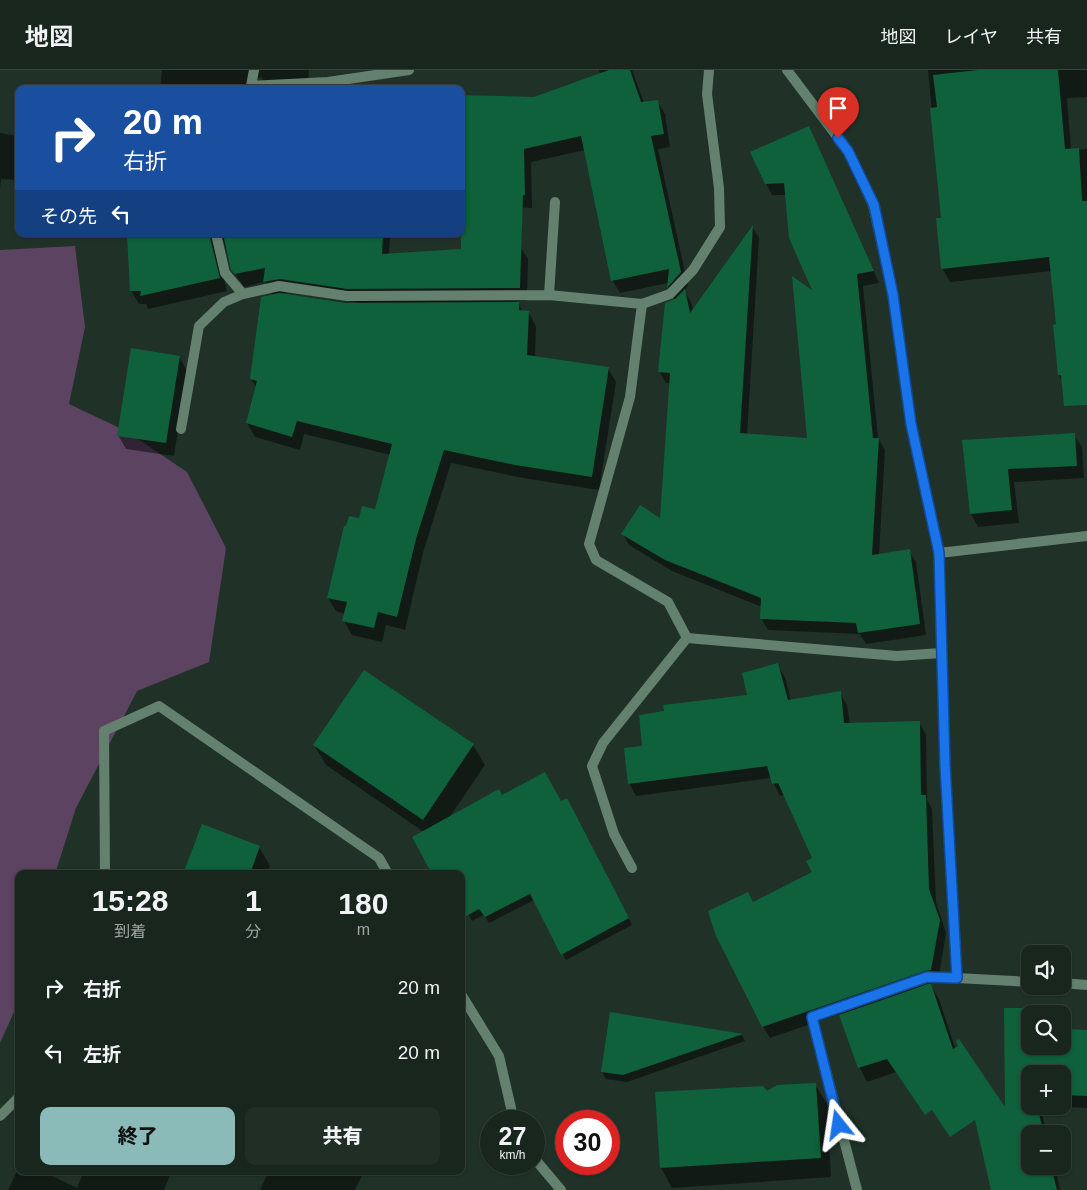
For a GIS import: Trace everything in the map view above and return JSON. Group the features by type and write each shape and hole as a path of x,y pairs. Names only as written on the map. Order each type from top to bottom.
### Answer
{"street":[{"path":"250,85 254,70"},
{"path":"281,85 328,82 409,70"},
{"path":"181,429 200,326 224,302 243,294 279,286 346,296 549,295 642,304 670,294 693,270 720,227 720,188 707,94 709,70"},
{"path":"787,70 848,151 874,205 893,295 911,424 939,553 940,654 957,978"},
{"path":"549,295 555,202"},
{"path":"217,237 225,273 243,294"},
{"path":"642,304 630,397 589,544 596,560 668,602 687,638"},
{"path":"939,553 1087,536"},
{"path":"687,638 897,656 940,654"},
{"path":"632,868 614,834 592,766 603,743 687,638"},
{"path":"106,870 104,731 159,706 379,858 386,870"},
{"path":"857,1190 812,1017 927,977 1021,982"},
{"path":"1071,984 1087,985"},
{"path":"465,1001 499,1056 511,1110"},
{"path":"0,1116 15,1101"},
{"path":"545,1171 562,1190"}],"shaded area":[{"path":"75,246 85,327 69,404 126,431 187,472 226,548 209,662 137,691 76,808 56,870 15,870 15,1010 0,1043 0,250"}],"building":[{"path":"609,70 630,70 641,102 658,100 664,134 651,136 681,272 667,288 669,269 611,281 581,136 524,149 525,195 523,195 520,288 347,289 280,279 263,282 265,268 235,274 231,270 224,237 383,237 382,254 461,249 461,237 465,237 465,95 534,97"},
{"path":"978,70 1058,70 1065,149 1079,148 1082,201 1087,201 1087,405 1064,406 1061,375 1058,375 1053,325 1056,324 1049,257 941,269 936,218 941,218 930,108 937,107 933,75"},
{"path":"809,126 874,271 857,274 873,438 879,438 872,555 910,549 920,624 858,633 856,623 760,619 761,598 665,560 621,534 640,505 660,518 670,373 658,372 665,303 675,299 685,289 690,313 753,225 740,433 807,438 792,276 812,290 789,238 784,183 765,184 750,152"},
{"path":"127,237 210,237 220,278 140,296 141,291 130,291"},
{"path":"279,293 347,303 519,302 519,310 529,311 527,355 609,367 592,477 515,465 444,450 416,539 397,617 378,612 374,628 342,621 347,602 327,598 344,526 346,526 349,516 359,518 362,506 375,509 392,444 297,421 292,437 246,423 257,381 250,379 261,297"},
{"path":"131,348 180,356 166,443 117,436"},
{"path":"1075,433 1077,466 1008,469 1012,510 970,514 962,440"},
{"path":"778,663 788,700 841,691 844,723 920,721 921,795 926,795 929,889 940,920 931,970 762,1027 716,936 708,911 748,892 753,902 812,872 806,861 812,858 778,783 772,784 767,766 628,784 624,748 642,746 639,715 664,711 663,705 747,695 742,673"},
{"path":"364,670 474,744 423,820 313,745"},
{"path":"545,772 561,801 567,798 629,918 561,955 530,894 485,917 479,909 465,917 465,870 430,870 412,837 499,789 502,795"},
{"path":"202,824 260,846 251,870 185,870"},
{"path":"931,984 953,1049 958,1046 956,1041 959,1039 1005,1107 1004,1008 1021,1008 1021,1055 1071,1055 1071,1029 1087,1030 1087,1096 1071,1095 1071,1065 1021,1065 1021,1115 1039,1115 1042,1125 1021,1125 1021,1175 1053,1175 1057,1190 991,1190 975,1120 950,1137 932,1110 925,1115 887,1059 858,1068 839,1015"},
{"path":"610,1012 743,1034 623,1075 601,1072"},
{"path":"816,1083 821,1158 660,1168 655,1092 763,1086 767,1091 777,1085"}],"route":[{"path":"838,138 848,151 874,205 893,295 911,424 939,553 945,765 957,978 927,977 812,1017 839,1125"}]}
